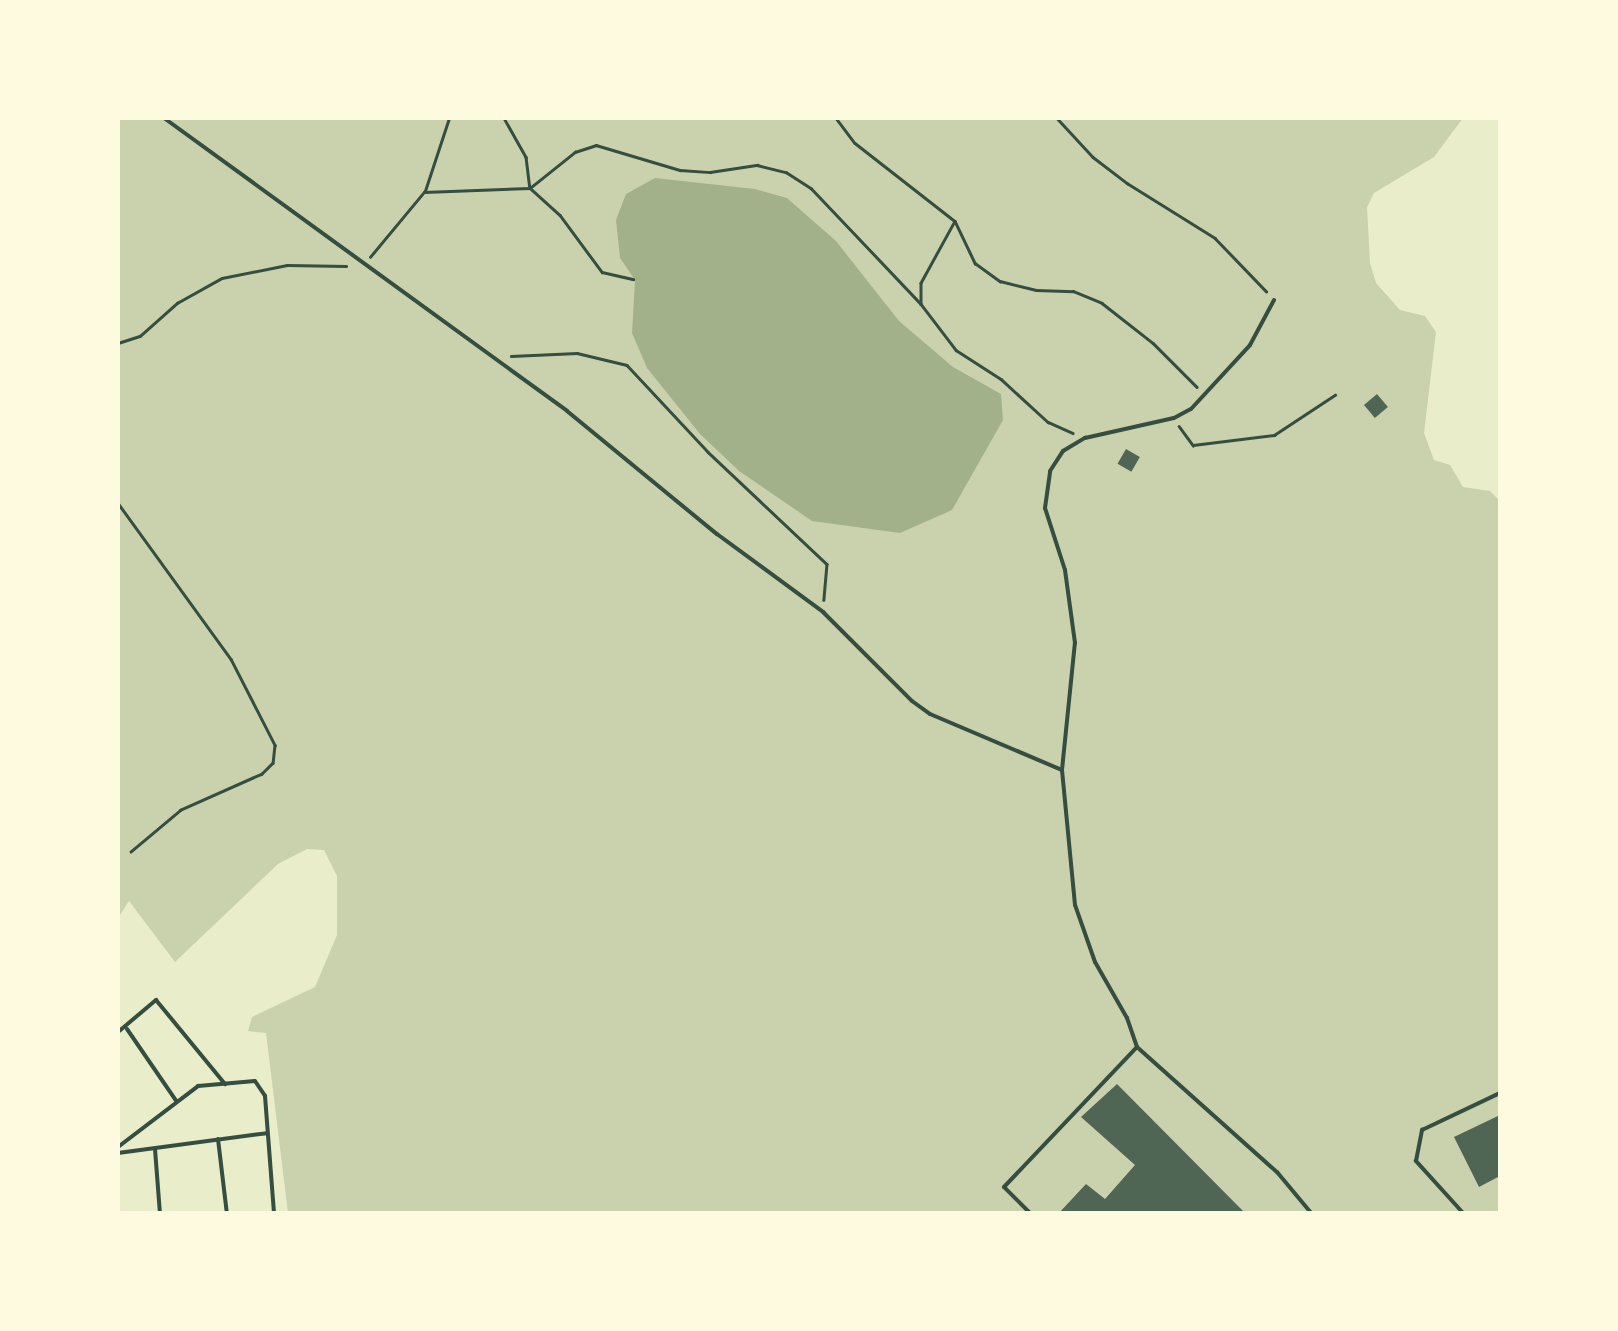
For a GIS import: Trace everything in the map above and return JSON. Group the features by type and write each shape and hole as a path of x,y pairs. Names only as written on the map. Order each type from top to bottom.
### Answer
{"lane":[{"path":"164,118 490,357 824,612 912,701 930,714 1062,770"},
{"path":"1274,300 1250,345 1204,395 1174,418 1085,438 1063,450 1050,471 1045,508 1065,570 1075,643 1062,770 1075,905 1096,962 1127,1018 1137,1047 1277,1172 1312,1214"},
{"path":"118,1032 156,1000 225,1084"},
{"path":"127,1028 178,1102"},
{"path":"1031,1214 1004,1187 1137,1047"},
{"path":"118,1150 198,1086 255,1081 265,1096 274,1214"},
{"path":"1464,1214 1416,1161 1422,1130 1500,1092"},
{"path":"118,1150 267,1133"},
{"path":"218,1140 226,1214"},
{"path":"154,1148 160,1214"}],"path":[{"path":"118,343 140,336 178,303 222,278 286,266 363,266 424,192 448,118"},
{"path":"504,118 526,158 530,188 560,214 602,272 634,280"},
{"path":"836,118 856,143 955,221 975,263 1000,281 1036,290 1072,291 1102,303 1154,343 1204,395"},
{"path":"1057,118 1115,174 1215,238 1274,300"},
{"path":"424,192 530,188 575,152 596,145 680,170 710,172 757,165 786,172 810,188 921,304 956,350 1001,379 1048,422 1085,438"},
{"path":"921,304 921,283 955,221"},
{"path":"490,357 577,353 627,364 708,452 827,564 824,612"},
{"path":"1174,418 1194,445 1274,436 1335,394"},
{"path":"118,503 230,659 275,746 273,763 262,774 181,810 132,852"}],"shaded area":[{"path":"118,118 1463,118 1434,157 1374,193 1367,207 1370,263 1376,283 1400,310 1425,316 1436,332 1424,433 1434,460 1450,465 1463,487 1490,491 1500,501 1500,1213 288,1213 266,1033 248,1031 252,1017 315,987 337,935 337,876 324,850 307,849 278,864 175,962 129,901 118,918"},
{"path":"655,178 755,189 787,198 836,241 899,321 953,367 1001,394 1003,420 952,510 900,533 812,521 739,471 700,434 647,368 632,333 635,280 620,258 616,220 626,194"}],"building":[{"path":"1377,394 1388,407 1375,418 1364,405"},
{"path":"1126,449 1140,457 1131,472 1118,464"},
{"path":"1117,1084 1246,1214 1058,1214 1086,1184 1105,1199 1135,1165 1081,1117"},
{"path":"1500,1115 1500,1176 1479,1187 1454,1137"}]}
